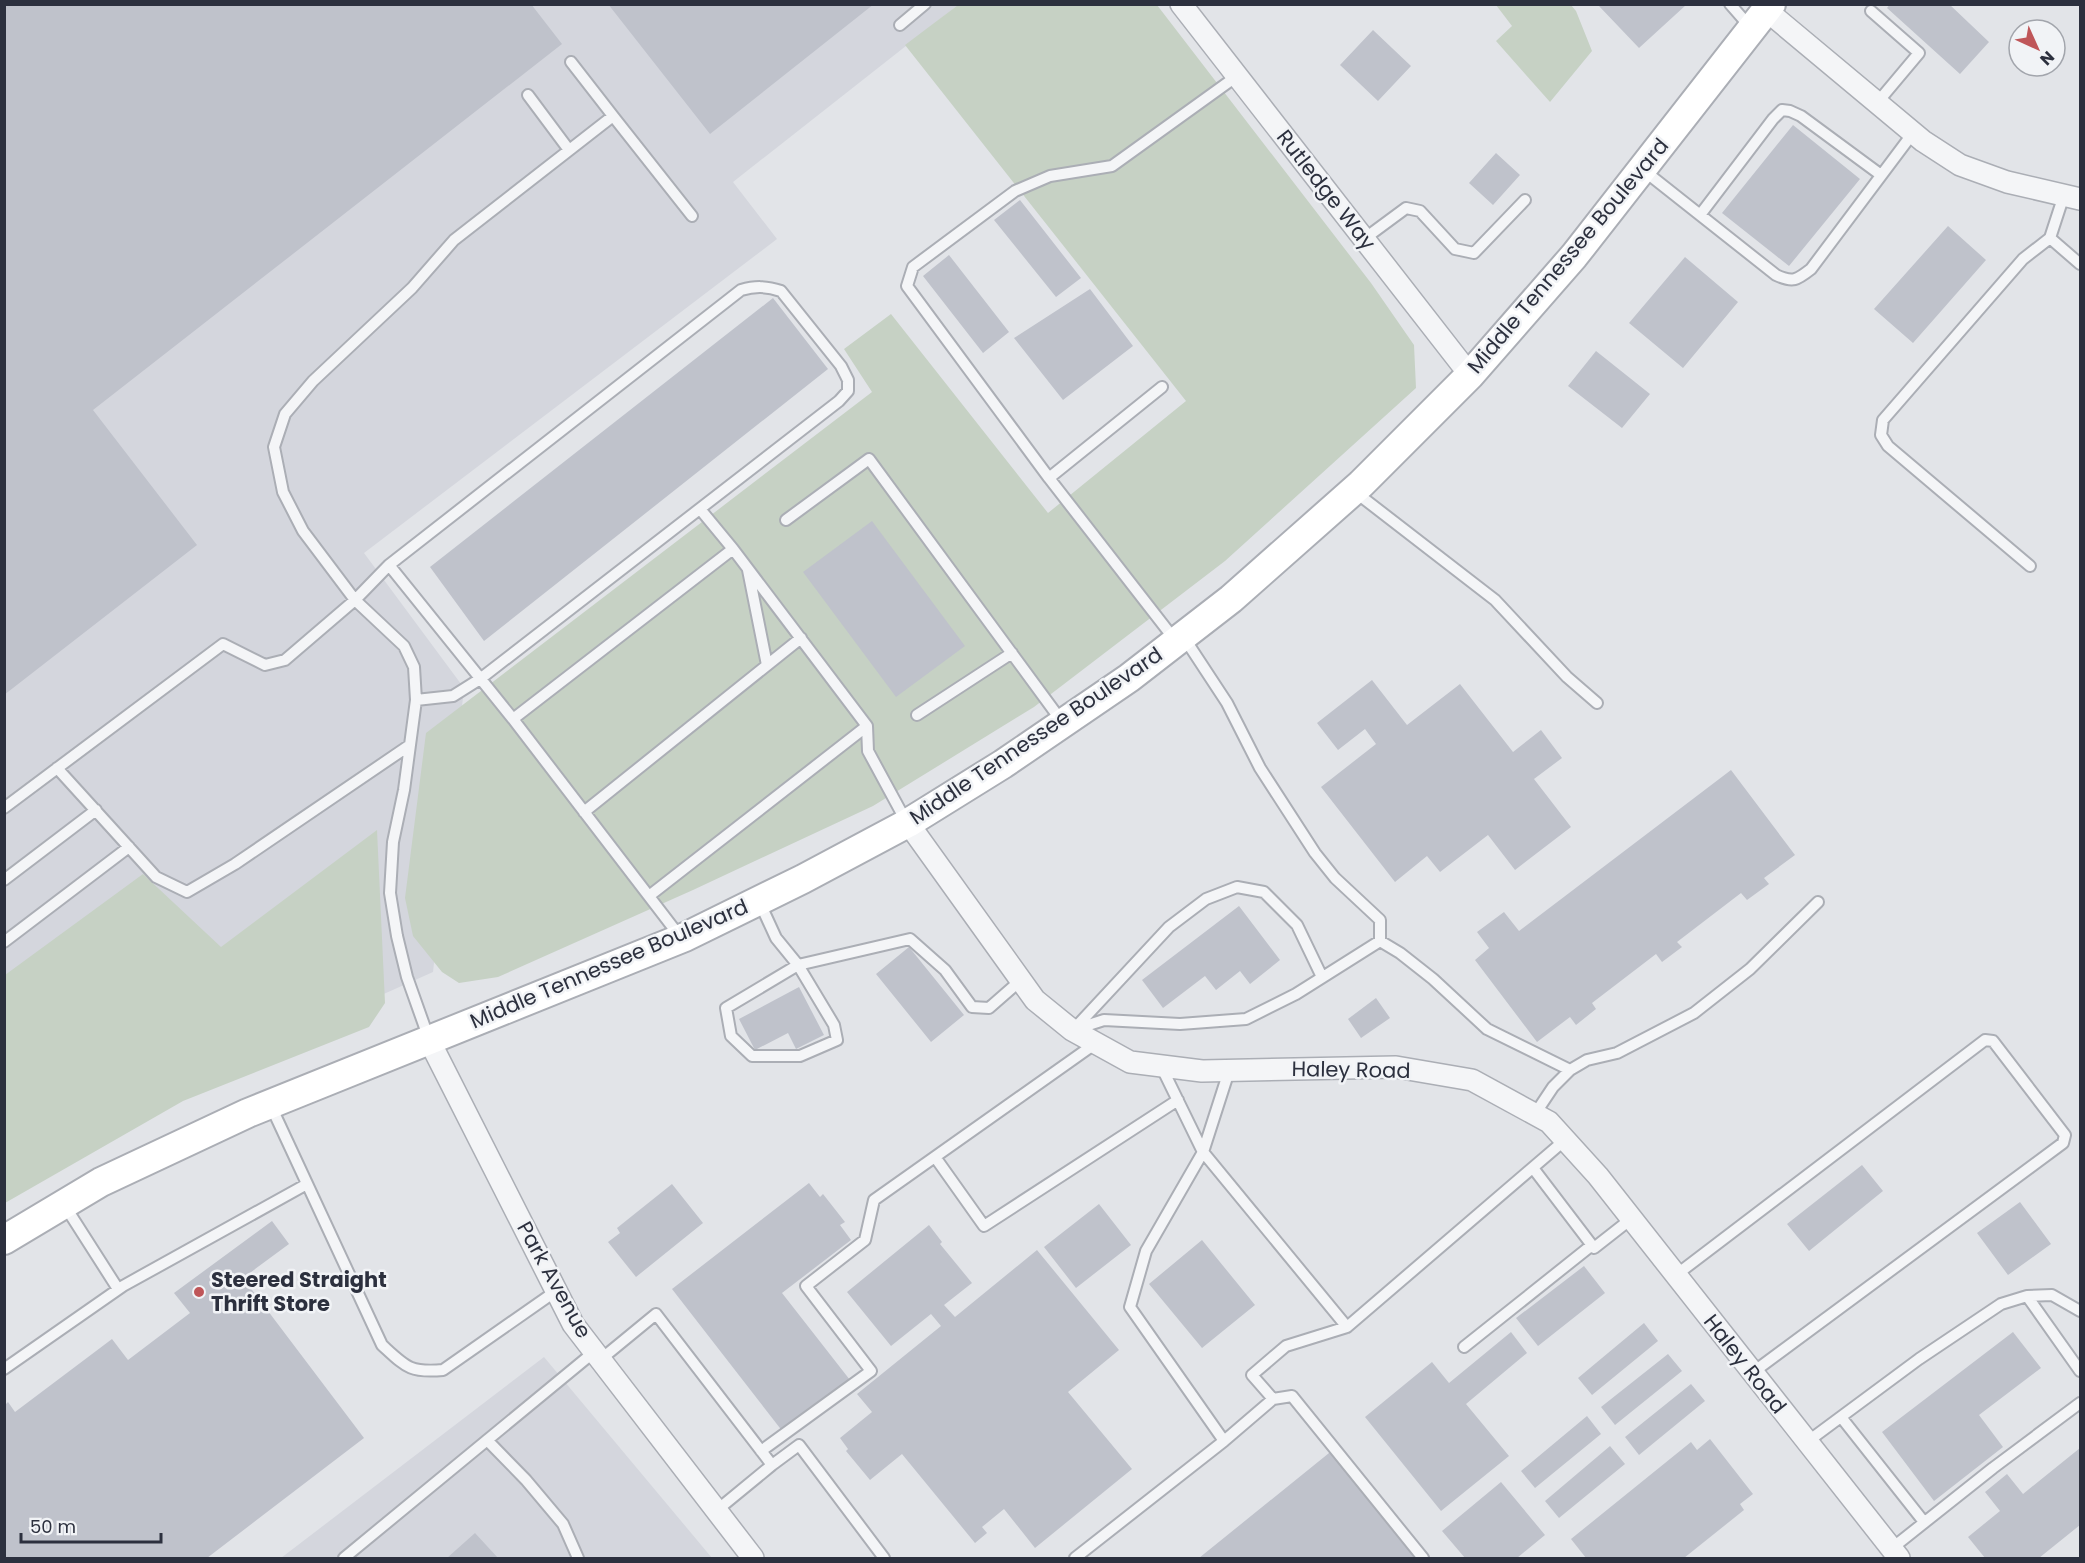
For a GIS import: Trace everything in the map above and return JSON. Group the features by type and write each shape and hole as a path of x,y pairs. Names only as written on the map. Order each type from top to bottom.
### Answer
{"main road":[{"name":"Middle Tennessee Boulevard","path":"4,1240 101,1182 248,1113 681,938 759,901 908,824 1003,764 1130,678 1231,599 1354,490 1470,375 1574,256 1763,14"}],"street":[{"name":"Rutledge Way","path":"1181,4 1470,375"},
{"path":"1763,14 1913,133 1960,165 2007,182 2072,197"},
{"name":"Haley Road","path":"908,824 1035,1000 1072,1030 1130,1062 1162,1068 1202,1071 1396,1067 1472,1080 1549,1122 1598,1176 1895,1554"},
{"name":"Park Avenue","path":"429,1040 573,1324 753,1558"}],"lane":[{"path":"900,25 925,4"},
{"path":"1730,4 1763,14"},
{"path":"1871,10 1919,53 1877,103"},
{"path":"571,63 692,216"},
{"path":"1237,76 1112,166 1050,176 1015,191 913,267 908,286 1049,478 1179,639 1227,703 1260,768 1314,853 1335,878 1380,920 1380,941"},
{"path":"528,96 569,150"},
{"path":"1700,215 1782,110 1801,116 1881,175"},
{"path":"429,1040 407,977 390,893 393,842 416,700 414,666 404,646 355,600 303,531 282,492 274,447 285,414 313,381 412,288 454,240 613,116"},
{"path":"1642,169 1776,275 1786,280 1798,279 1811,269 1913,133"},
{"path":"2030,566 1888,446 1881,435 1883,420 2023,259 2050,238 2072,197"},
{"path":"1364,239 1406,208 1420,211 1455,249 1474,253 1525,200"},
{"path":"2050,238 2080,264"},
{"path":"4,808 223,644 265,665 285,660 355,600 389,565 741,290 754,286 770,287 781,291 841,366 848,380 848,392 480,679 453,696 416,700"},
{"path":"1049,478 1162,387"},
{"path":"786,520 869,459 1064,723"},
{"path":"1354,490 1495,600 1567,677 1597,703"},
{"path":"700,509 747,567 867,726 868,751 908,824"},
{"path":"513,719 733,549"},
{"path":"389,565 513,719 681,938"},
{"path":"747,567 767,665"},
{"path":"584,812 801,638"},
{"path":"917,716 1012,653"},
{"path":"649,896 867,726"},
{"path":"57,768 156,877 187,892 235,864 410,745"},
{"path":"4,880 96,810"},
{"path":"4,942 129,847"},
{"path":"1072,1030 1169,927 1206,899 1237,887 1264,892 1297,925 1322,978"},
{"path":"759,901 776,938 798,965 834,1025 837,1040 800,1056 752,1056 731,1036 726,1008 798,965 910,939 945,970 972,1007 989,1008 1021,980"},
{"path":"1535,1114 1553,1087 1570,1070 1587,1060 1617,1053 1694,1013 1750,969 1818,902"},
{"path":"1072,1030 1104,1020 1180,1024 1246,1019 1296,994 1380,941"},
{"path":"1380,941 1400,953 1433,979 1487,1029 1570,1070"},
{"path":"1676,1275 1985,1040 1993,1041 2065,1135 2063,1143 1752,1373"},
{"path":"761,1451 871,1371 806,1286 865,1240 874,1200 1096,1043"},
{"path":"1162,1068 1203,1152 1347,1327"},
{"path":"1224,1441 1130,1307 1146,1251 1203,1152 1229,1071"},
{"path":"935,1157 984,1226 1178,1100"},
{"path":"270,1104 382,1345 402,1363 420,1372 443,1370 556,1291"},
{"path":"1273,1399 1252,1375 1286,1346 1347,1327 1565,1140"},
{"path":"1533,1168 1594,1248 1631,1219"},
{"path":"4,1369 118,1289 307,1184"},
{"path":"64,1205 118,1289"},
{"path":"1464,1347 1592,1245"},
{"path":"1807,1442 1919,1359 2001,1304 2026,1296 2052,1295 2080,1311"},
{"path":"2026,1296 2080,1371"},
{"path":"344,1558 487,1440 656,1314 772,1465"},
{"path":"1075,1558 1224,1441 1273,1399 1292,1396 1423,1558"},
{"path":"1895,1554 1924,1522 2080,1402"},
{"path":"1841,1417 1924,1522"},
{"path":"487,1440 526,1480 563,1524 578,1558"},
{"path":"716,1511 799,1445 884,1558"}],"shaded area":[{"path":"5,5 958,5 733,182 777,239 364,553 464,688 433,972 97,1122 5,1184"},
{"path":"544,1357 712,1558 281,1558"}],"green space":[{"path":"958,5 1157,5 1371,283 1414,345 1416,388 1225,561 1034,707 873,806 498,977 459,983 442,972 413,936 405,898 426,733 872,392 844,349 891,314 1048,513 1186,401 905,45"},
{"path":"1496,5 1571,5 1576,11 1592,51 1550,102 1496,41 1512,26"},
{"path":"377,830 385,1003 369,1027 183,1101 5,1203 5,975 143,874 221,947"}],"building":[{"path":"4,4 531,4 562,44 93,410 197,545 4,695"},
{"path":"608,4 874,4 710,134"},
{"path":"1890,4 1949,4 1989,42 1960,74 1887,8"},
{"path":"1598,5 1686,5 1639,48"},
{"path":"1373,30 1411,66 1378,101 1340,65"},
{"path":"1793,125 1860,179 1789,266 1722,213"},
{"path":"1496,153 1520,175 1493,205 1469,183"},
{"path":"1020,200 1081,278 1056,297 994,220"},
{"path":"1948,226 1986,260 1913,343 1874,309"},
{"path":"949,255 1009,332 983,353 923,276"},
{"path":"1685,257 1738,302 1683,368 1629,323"},
{"path":"1090,289 1133,346 1063,400 1014,338"},
{"path":"773,298 828,369 484,641 430,567"},
{"path":"1596,351 1650,394 1622,428 1568,386"},
{"path":"872,521 965,646 896,697 803,572"},
{"path":"1372,680 1407,725 1460,684 1513,752 1541,730 1562,758 1534,779 1571,827 1515,870 1488,835 1440,872 1427,856 1395,882 1321,787 1376,744 1365,729 1338,750 1317,723"},
{"path":"1731,770 1795,855 1764,878 1769,884 1747,900 1741,893 1677,942 1682,947 1662,962 1656,954 1592,1003 1596,1009 1576,1025 1570,1017 1537,1042 1475,960 1489,948 1477,932 1504,912 1519,931"},
{"path":"1239,906 1280,960 1250,984 1240,971 1216,990 1205,976 1163,1008 1142,980"},
{"path":"909,947 964,1015 931,1042 876,974"},
{"path":"799,987 824,1035 796,1049 788,1033 755,1050 739,1019"},
{"path":"1376,998 1390,1018 1361,1038 1348,1019"},
{"path":"1862,1165 1883,1191 1809,1251 1787,1224"},
{"path":"809,1183 820,1197 823,1194 845,1222 840,1225 851,1240 782,1293 850,1380 783,1432 672,1289"},
{"path":"672,1184 703,1223 636,1277 608,1242 620,1233 617,1228"},
{"path":"2020,1202 2051,1244 2008,1275 1977,1233"},
{"path":"1099,1204 1131,1245 1076,1288 1044,1247"},
{"path":"272,1221 289,1244 243,1278 364,1438 207,1558 5,1558 5,1405 8,1402 15,1412 112,1339 128,1360 190,1313 174,1293"},
{"path":"929,1225 942,1242 940,1244 972,1283 944,1305 955,1317 1037,1250 1119,1350 1068,1392 1132,1469 1035,1548 1004,1509 982,1527 987,1533 975,1543 902,1454 870,1480 846,1451 848,1449 840,1438 872,1412 857,1394 941,1326 931,1314 891,1346 847,1292"},
{"path":"1202,1240 1255,1305 1202,1348 1149,1284"},
{"path":"1584,1266 1605,1293 1538,1346 1516,1318"},
{"path":"1644,1323 1658,1341 1592,1395 1578,1378"},
{"path":"1511,1332 1527,1353 1466,1404 1509,1456 1441,1511 1365,1417 1432,1362 1449,1383"},
{"path":"2013,1332 2041,1368 1979,1415 2003,1447 1934,1501 1882,1432"},
{"path":"1668,1354 1682,1371 1615,1425 1601,1407"},
{"path":"1691,1384 1705,1401 1639,1455 1625,1437"},
{"path":"1587,1416 1601,1434 1535,1488 1521,1471"},
{"path":"1710,1439 1753,1494 1740,1504 1744,1510 1684,1558 1586,1558 1571,1539 1691,1442 1697,1450"},
{"path":"1610,1446 1625,1464 1559,1518 1545,1501"},
{"path":"2080,1448 2080,1525 2039,1558 1985,1558 1968,1537 2000,1511 1985,1492 2007,1474 2023,1494"},
{"path":"1334,1449 1422,1558 1199,1558"},
{"path":"1501,1482 1545,1535 1517,1558 1465,1558 1442,1531"},
{"path":"475,1533 498,1558 447,1558"}],"place":[{"name":"Steered Straight Thrift Store","path":"199,1292"}]}
